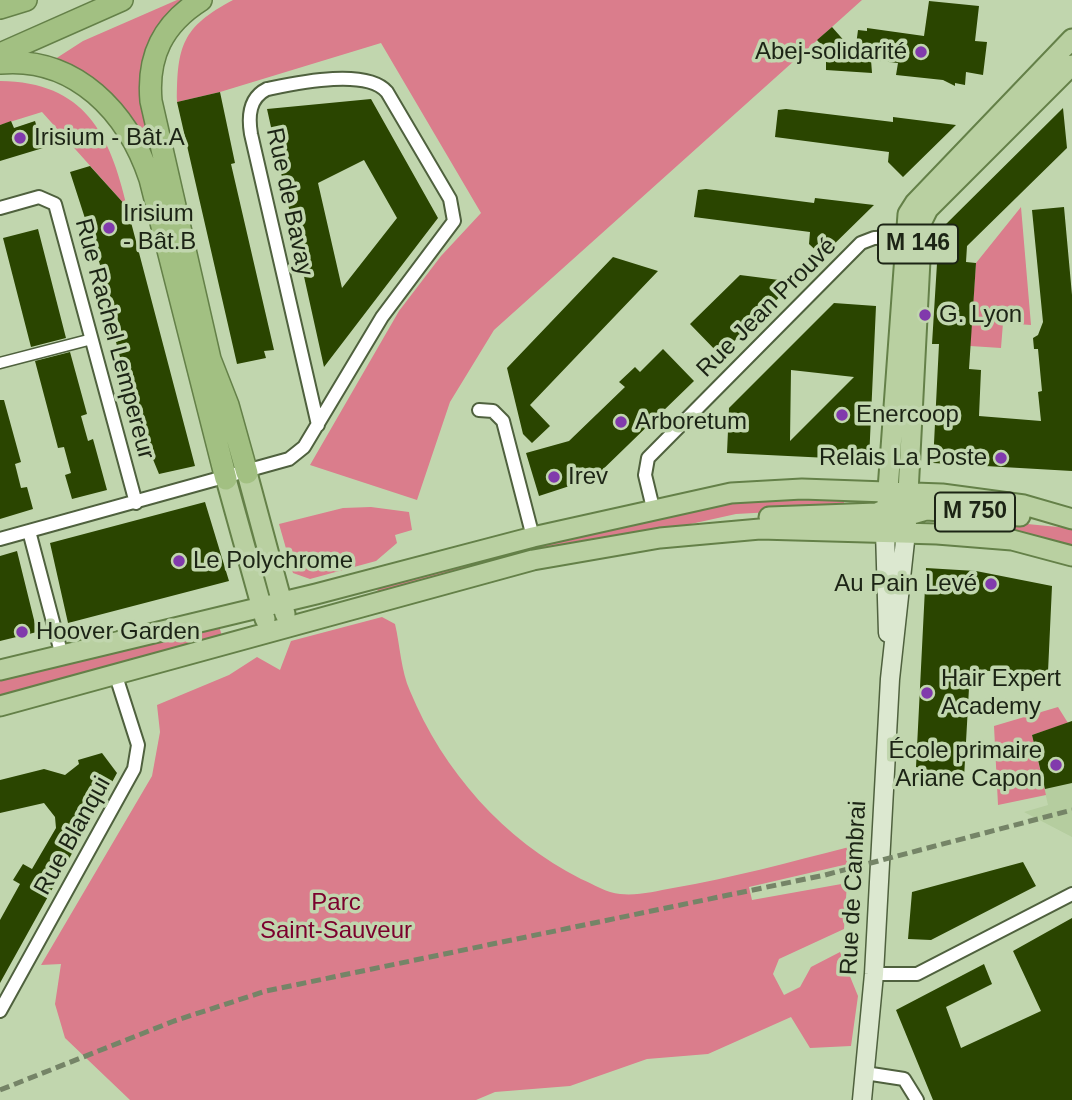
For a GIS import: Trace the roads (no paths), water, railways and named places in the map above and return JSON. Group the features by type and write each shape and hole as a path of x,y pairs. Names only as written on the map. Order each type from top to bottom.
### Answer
{"highway":[{"path":"0,8 26,0"},
{"path":"0,55 122,0"},
{"path":"201,0 173,22 161,38 152,62 151,100 210,359 228,405 247,473"},
{"path":"0,63 34,64 70,76 98,94 116,111 132,135 144,160 226,479"}],"main road":[{"name":"M 146","path":"887,501 898,387 908,214 915,203 1072,39"},
{"name":"M 146","path":"908,493 922,221 928,209 1072,65"},
{"path":"247,473 282,602 283,626"},
{"path":"226,479 261,606 283,626"},
{"path":"0,670 316,594 653,508 758,490 887,501"},
{"name":"M 750","path":"887,501 908,493 995,499 1072,520"},
{"name":"Rue de Cambrai","path":"862,1100 874,974 890,679 908,493"},
{"path":"660,538 724,522 887,501"},
{"name":"Rue de Cambrai","path":"887,501 885,531 890,679"},
{"name":"M 750","path":"885,531 906,523 926,510 988,512 1072,520"},
{"name":"M 750","path":"906,523 1012,540 1072,556"},
{"path":"0,706 283,626 533,560 660,538 760,528 885,531"}],"street":[{"name":"Rue de Bavay","path":"0,539 247,473 289,459 304,447 318,425 382,317 454,221 450,200 387,92 368,79 267,89 256,97 250,113 254,147 318,425"},
{"name":"Rue Rachel Lempereur","path":"0,208 39,197 52,200 58,211 136,503"},
{"name":"Rue Jean Prouvé","path":"653,508 645,475 648,458 861,243 874,238 905,237"},
{"path":"0,363 92,339"},
{"path":"479,410 494,411 503,421 533,537"},
{"path":"29,531 62,656"},
{"name":"Rue Blanqui","path":"0,1011 134,769 138,745 115,673"},
{"path":"874,974 918,974 1072,894"},
{"path":"865,1073 904,1079 917,1100"}],"railway":[{"path":"0,1090 174,1021 266,991 825,875 1072,810"}],"place":[{"name":"Abej-solidarité","path":"921,52"},
{"name":"Irisium - Bât.A","path":"20,138"},
{"name":"Irisium - Bât.B","path":"109,228"},
{"name":"G. Lyon","path":"925,315"},
{"name":"Enercoop","path":"842,415"},
{"name":"Arboretum","path":"621,422"},
{"name":"Relais La Poste","path":"1001,458"},
{"name":"Irev","path":"554,477"},
{"name":"Le Polychrome","path":"179,561"},
{"name":"Au Pain Levé","path":"991,584"},
{"name":"Hoover Garden","path":"22,632"},
{"name":"Hair Expert Academy","path":"927,693"},
{"name":"École primaire Ariane Capon","path":"1056,765"}],"park label":[{"name":"Parc Saint-Sauveur","path":"336,917"}]}
